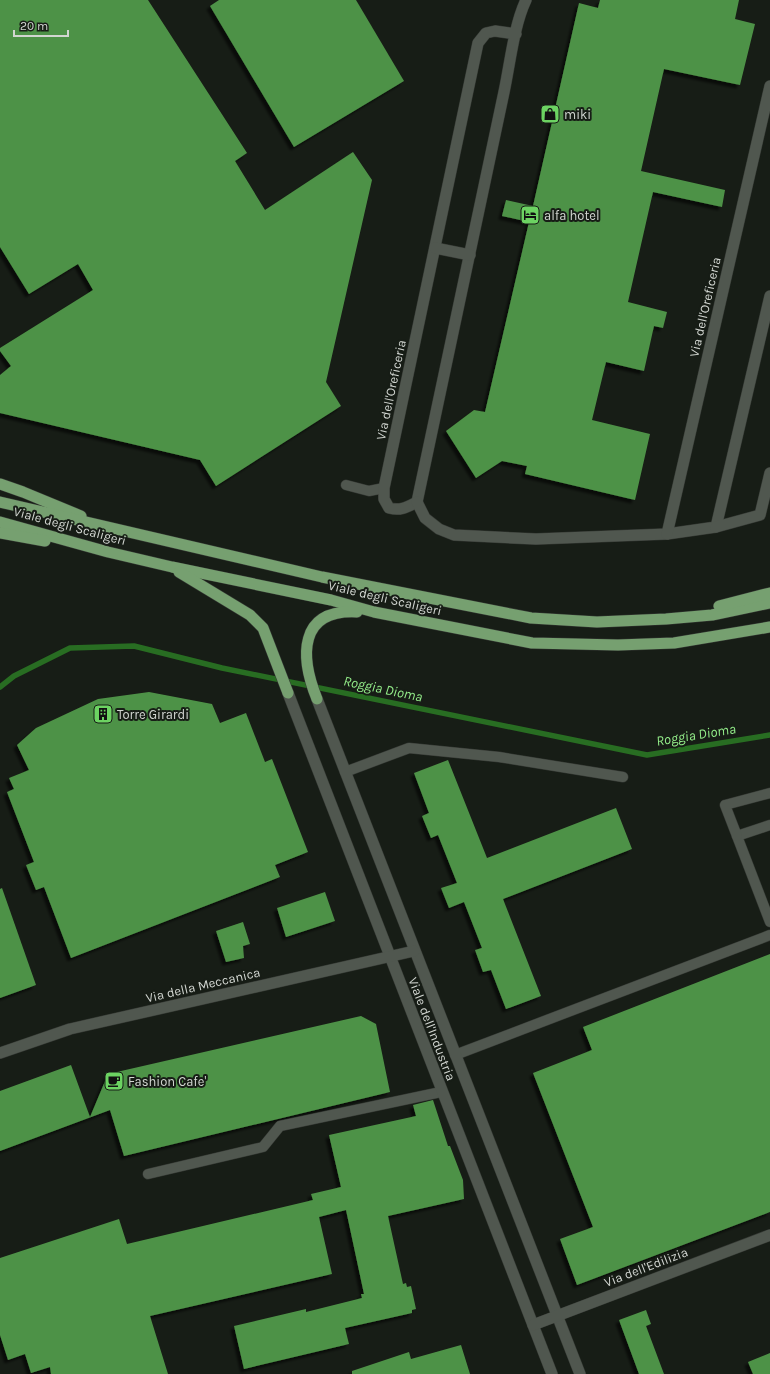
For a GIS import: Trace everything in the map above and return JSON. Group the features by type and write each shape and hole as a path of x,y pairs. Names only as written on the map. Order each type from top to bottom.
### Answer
{"highway":[{"path":"0,484 23,492 113,530"},
{"name":"Viale degli Scaligeri","path":"0,502 113,530 322,577 531,618 597,622 666,619 712,615 770,603"},
{"name":"Viale degli Scaligeri","path":"0,522 108,552 172,567 331,600 374,612 532,643 618,645 674,643 770,627"},
{"path":"0,533 108,552"},
{"path":"172,567 250,615 264,628 288,693"},
{"path":"666,619 770,593"},
{"path":"317,699 309,679 306,652 311,630 321,620 345,611 374,612"}],"street":[{"path":"526,0 516,34 417,502 425,518 439,529 454,535 536,539 569,536 667,534 716,527 760,516 770,474"},
{"name":"Via dell'Oreficeria","path":"417,502 404,509 389,508 384,499 384,488 478,43 486,33 495,31 516,34"},
{"name":"Via dell'Oreficeria","path":"667,534 770,86"},
{"path":"435,248 470,255"},
{"path":"716,527 770,296"},
{"name":"Viale dell'Industria","path":"288,693 552,1374"},
{"name":"Viale dell'Industria","path":"317,699 580,1374"},
{"name":"Via della Meccanica","path":"0,1053 70,1029 390,958 414,951"},
{"name":"Via dell'Edilizia","path":"533,1325 770,1235"}],"lane":[{"path":"346,485 369,491 384,488"},
{"path":"345,772 409,748 499,757 623,777"},
{"path":"770,793 725,805 770,922"},
{"path":"737,836 770,825"},
{"path":"456,1055 770,935"},
{"path":"148,1174 263,1147 280,1126 442,1092"}],"building":[{"path":"0,0 148,0 247,153 235,161 265,210 353,152 372,180 326,382 341,406 216,486 200,460 0,413 0,375 11,366 0,351 0,348 93,290 78,264 29,294 0,247"},
{"path":"219,0 356,0 404,81 294,147 210,6"},
{"path":"600,0 739,0 735,19 755,24 740,85 664,69 641,171 725,190 722,207 653,192 628,302 667,312 663,328 654,326 644,371 606,362 592,420 650,434 635,500 525,474 527,466 502,461 476,478 446,431 474,410 485,412 529,222 502,216 506,200 533,206 579,3 598,8"},
{"path":"149,692 212,704 220,723 246,713 265,762 272,759 308,852 275,865 280,877 71,958 44,887 36,890 26,865 34,862 7,792 14,789 9,778 29,770 17,745 36,728 98,699"},
{"path":"448,760 487,858 616,808 632,849 503,899 541,996 506,1009 491,970 483,972 475,950 482,948 464,902 449,908 441,888 457,883 438,835 431,838 422,816 429,813 414,773"},
{"path":"2,888 36,985 0,998 0,889"},
{"path":"325,892 335,921 286,937 277,908"},
{"path":"243,922 250,944 243,946 244,958 226,962 216,931"},
{"path":"770,954 770,1212 577,1285 560,1239 593,1227 533,1073 592,1050 583,1027"},
{"path":"361,1016 376,1024 390,1092 124,1156 110,1110 0,1151 0,1091 71,1065 90,1117 108,1074"},
{"path":"433,1100 448,1146 450,1146 463,1180 464,1199 388,1216 403,1284 406,1283 407,1287 411,1286 416,1309 412,1310 412,1313 345,1328 349,1344 244,1369 234,1326 306,1309 306,1312 362,1298 361,1294 364,1294 346,1210 319,1217 332,1274 150,1316 168,1374 51,1374 50,1367 31,1373 25,1354 8,1360 0,1335 0,1258 119,1219 127,1244 313,1200 311,1194 341,1187 329,1135 416,1116 413,1105"},
{"path":"646,1310 651,1324 646,1326 664,1374 639,1374 619,1320"},
{"path":"461,1345 470,1374 352,1374 352,1371 409,1352 411,1359"},
{"path":"770,1353 770,1374 753,1374 748,1362"}],"waterway":[{"name":"Roggia Dioma","path":"0,687 14,676 70,648 134,646 222,668 647,755 770,735"}],"place":[{"name":"miki","path":"550,114"},
{"name":"alfa hotel","path":"530,215"},
{"name":"Torre Girardi","path":"103,714"},
{"name":"Fashion Cafe'","path":"114,1081"}]}
